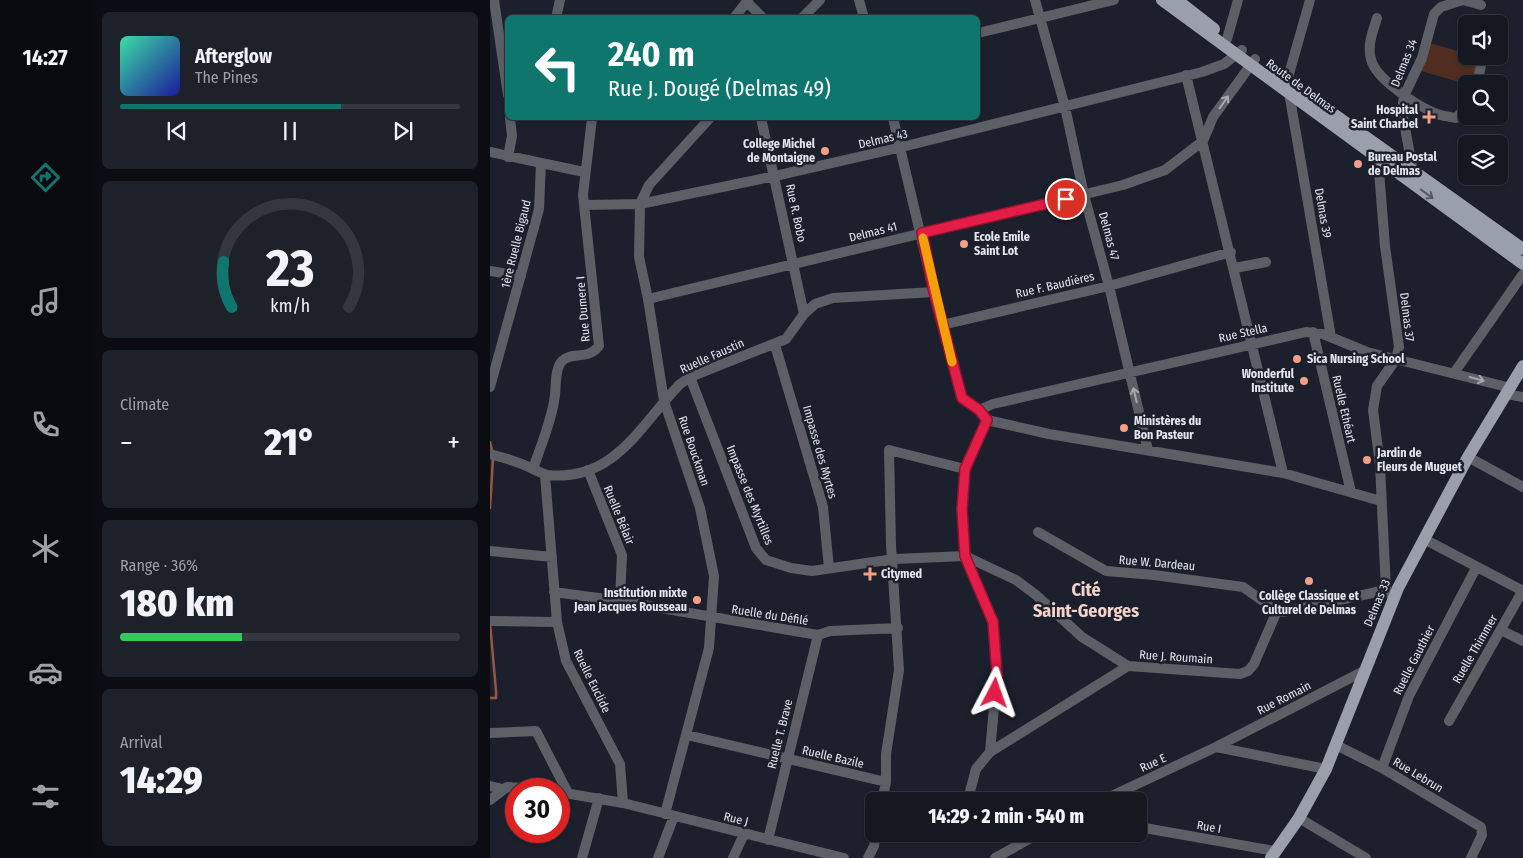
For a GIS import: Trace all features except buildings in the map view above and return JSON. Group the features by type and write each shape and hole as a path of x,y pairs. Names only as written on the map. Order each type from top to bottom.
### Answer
{"main road":[{"name":"Route de Delmas","path":"1162,0 1288,87 1381,155 1523,264"},
{"name":"Route de Delmas","path":"1176,0 1227,39 1239,53"},
{"name":"Route de Delmas","path":"1381,155 1413,172 1523,249"},
{"name":"Delmas 33","path":"1273,855 1299,818 1326,770 1364,671 1390,594 1472,459 1523,366"}],"street":[{"path":"494,0 505,75"},
{"path":"557,15 560,0"},
{"path":"805,15 820,0"},
{"path":"859,0 863,15"},
{"name":"Delmas 47","path":"1035,0 1065,107 1084,194 1109,286 1148,450"},
{"path":"980,33 1114,0"},
{"path":"1227,39 1238,0"},
{"path":"1288,87 1310,0"},
{"name":"Delmas 34","path":"1413,172 1402,111 1404,96 1422,58 1437,4 1463,0 1481,5"},
{"path":"736,15 748,1 760,15"},
{"path":"1376,18 1370,43 1370,58 1373,66 1404,96 1437,114 1456,118 1458,116"},
{"name":"Delmas 43","path":"585,205 640,204 902,147 1216,67 1239,53"},
{"path":"1203,141 1213,117 1253,63"},
{"path":"1186,75 1235,268 1282,473"},
{"name":"Delmas 39","path":"1288,87 1331,337"},
{"path":"508,157 512,136 510,120"},
{"name":"Rue Dumere I","path":"533,468 555,398 558,367 562,361 568,358 589,355 599,346 583,195 584,172 592,120"},
{"name":"Rue Bouckman","path":"658,858 670,815 687,735 709,648 714,576 700,508 664,401 648,299 639,257 640,204 649,185 708,120"},
{"name":"Rue R. Bobo","path":"761,120 804,314"},
{"path":"894,120 902,147 934,292 962,398 979,410 987,420 1049,434 1282,473 1381,501"},
{"name":"Delmas 41","path":"648,299 1123,185 1165,170 1203,141"},
{"path":"491,154 584,172"},
{"name":"Delmas 37","path":"1381,155 1385,246 1398,347 1396,359 1377,386 1373,401 1372,417 1380,465 1381,501 1390,594"},
{"name":"1ère Ruelle Bigaud","path":"490,387 539,210 540,163"},
{"name":"Rue F. Baudières","path":"942,324 1109,286 1231,252"},
{"path":"1235,268 1266,262"},
{"path":"490,271 521,276"},
{"path":"1454,373 1523,274"},
{"name":"Ruelle Faustin","path":"545,475 568,474 588,470 598,467 622,452 679,385 690,377 737,357 775,345 786,338 804,314 815,304 832,298 934,292"},
{"name":"Rue Stella","path":"979,410 993,404 1252,343 1313,332 1331,337 1359,349 1454,373 1523,397"},
{"name":"Ruelle Ethéart","path":"1313,332 1351,492"},
{"name":"Impasse des Myrtes","path":"775,345 823,507 828,568"},
{"name":"Impasse des Myrtilles","path":"690,377 760,555 766,560 791,568 812,571 894,559 965,556"},
{"path":"987,420 965,469 962,509 965,556 993,622 997,674 990,752"},
{"path":"884,792 886,782 886,754 899,670 889,450 965,469"},
{"path":"494,455 533,468 545,475"},
{"path":"1472,459 1523,486"},
{"name":"Ruelle Bélair","path":"588,470 622,555 620,601"},
{"name":"Ruelle Euclide","path":"545,475 557,622 566,661 620,764 623,803"},
{"name":"Rue W. Dardeau","path":"1038,532 1106,571 1188,578 1243,587 1277,611"},
{"path":"1424,539 1476,568 1523,590"},
{"path":"490,552 552,558"},
{"path":"965,556 1016,580 1036,595 1082,637 1128,666"},
{"name":"Ruelle Gauthier","path":"1382,768 1409,696 1476,568"},
{"name":"Ruelle Thimmer","path":"1449,720 1523,590"},
{"name":"Ruelle du Défilé","path":"554,592 620,601 818,635 830,631 898,628"},
{"path":"1277,611 1284,612 1390,594"},
{"name":"Rue J. Roumain","path":"970,792 976,769 990,752 1128,666 1240,674 1248,671 1254,664 1277,611"},
{"path":"492,621 557,622"},
{"path":"1501,630 1523,641"},
{"name":"Ruelle T. Brave","path":"768,840 786,759 818,635"},
{"name":"Rue Romain","path":"1216,747 1364,671"},
{"path":"490,733 536,731 558,778"},
{"name":"Ruelle Bazile","path":"687,735 886,782"},
{"name":"Rue Lebrun","path":"1336,745 1382,768 1480,827 1483,831 1471,858"},
{"path":"1216,747 1326,770"},
{"name":"Rue E","path":"1120,792 1216,747"},
{"path":"490,786 503,789"},
{"path":"490,800 503,789"},
{"name":"Rue J","path":"570,793 623,803 844,858"},
{"path":"582,858 599,798"},
{"path":"1299,818 1366,858"},
{"name":"Rue I","path":"1147,829 1273,855"},
{"path":"733,858 744,834"},
{"path":"868,858 875,842"},
{"path":"995,858 1024,842"}],"shaded area":[{"path":"1429,43 1458,51 1458,65 1478,65 1476,75 1458,75 1458,82 1421,71"}],"waterway":[{"path":"490,442 492,450"},
{"path":"490,508 493,458"},
{"path":"490,623 496,698 490,698"}],"slow traffic":[{"path":"923,238 934,292 952,362"}],"place":[{"name":"Hospital Saint Charbel","path":"1429,117"},
{"name":"College Michel de Montaigne","path":"825,151"},
{"name":"Bureau Postal de Delmas","path":"1358,164"},
{"name":"Ecole Emile Saint Lot","path":"964,244"},
{"name":"Sica Nursing School","path":"1297,359"},
{"name":"Wonderful Institute","path":"1304,381"},
{"name":"Ministères du Bon Pasteur","path":"1124,428"},
{"name":"Jardin de Fleurs de Muguet","path":"1367,460"},
{"name":"Citymed","path":"870,574"},
{"name":"Collège Classique et Culturel de Delmas","path":"1309,581"},
{"name":"Institution mixte Jean Jacques Rousseau","path":"697,600"}],"district":[{"name":"Cité Saint-Georges","path":"1086,600"}],"route":[{"path":"995,693 997,674 993,622 965,556 962,509 962,484 965,469 987,420 979,410 962,398 934,292 922,233 1066,199"}]}
